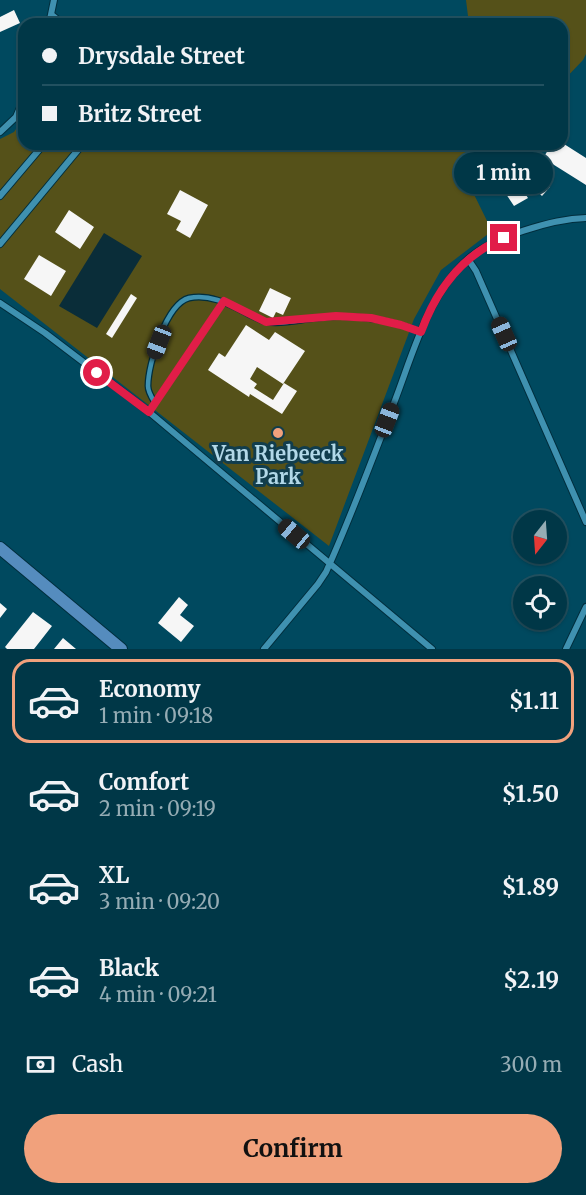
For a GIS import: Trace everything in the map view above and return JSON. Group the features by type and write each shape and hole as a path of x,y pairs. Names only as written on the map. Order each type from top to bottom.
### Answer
{"street":[{"path":"51,18 54,0"},
{"path":"52,15 56,18"},
{"path":"0,132 18,111"},
{"path":"0,196 39,150"},
{"path":"0,244 78,150"},
{"path":"264,649 318,585 330,564 421,332 447,281 468,259 485,246 523,230 586,218"},
{"path":"468,259 476,271 586,522"},
{"path":"0,303 45,333 149,412 432,649"},
{"path":"0,548 121,649"},
{"path":"566,649 586,607"}],"lane":[{"path":"155,403 148,389 151,362 171,314 179,304 189,298 224,301 266,322 336,316 371,318 421,332"},
{"path":"149,412 224,301"}],"shaded area":[{"path":"466,0 586,0 586,54 568,76 568,18 468,18"},
{"name":"Van Riebeeck Park","path":"18,126 18,150 496,150 463,172 492,231 441,270 414,319 329,546 0,289 0,139 14,132"}],"water":[{"path":"104,233 142,256 97,328 59,306"}],"building":[{"path":"14,10 18,24 0,32 0,17"},
{"path":"568,147 586,158 586,185 543,158 548,150 568,150"},
{"path":"523,161 550,187 542,196 515,170"},
{"path":"507,166 528,198 514,206 502,188 495,192 490,183 497,179 495,174"},
{"path":"180,190 208,205 190,238 176,230 181,221 167,214"},
{"path":"69,210 94,227 80,249 55,232"},
{"path":"39,255 66,271 51,296 24,279"},
{"path":"270,288 291,298 283,315 276,312 273,318 259,311"},
{"path":"131,294 137,298 112,338 106,334"},
{"path":"246,325 269,340 275,332 305,351 283,384 257,367 250,379 257,384 254,388 273,400 284,383 297,391 282,414 250,394 249,397 208,370 219,353 225,357"},
{"path":"179,597 188,605 180,615 194,626 181,642 158,623"},
{"path":"0,603 7,609 0,618"},
{"path":"33,612 52,626 34,649 7,649 5,647"},
{"path":"63,638 76,649 54,649"}],"place":[{"name":"Van Riebeeck Park","path":"278,433"}],"route":[{"path":"97,373 149,412 224,301 266,322 336,316 371,318 421,332 447,281 468,259 485,246 504,238"}]}
